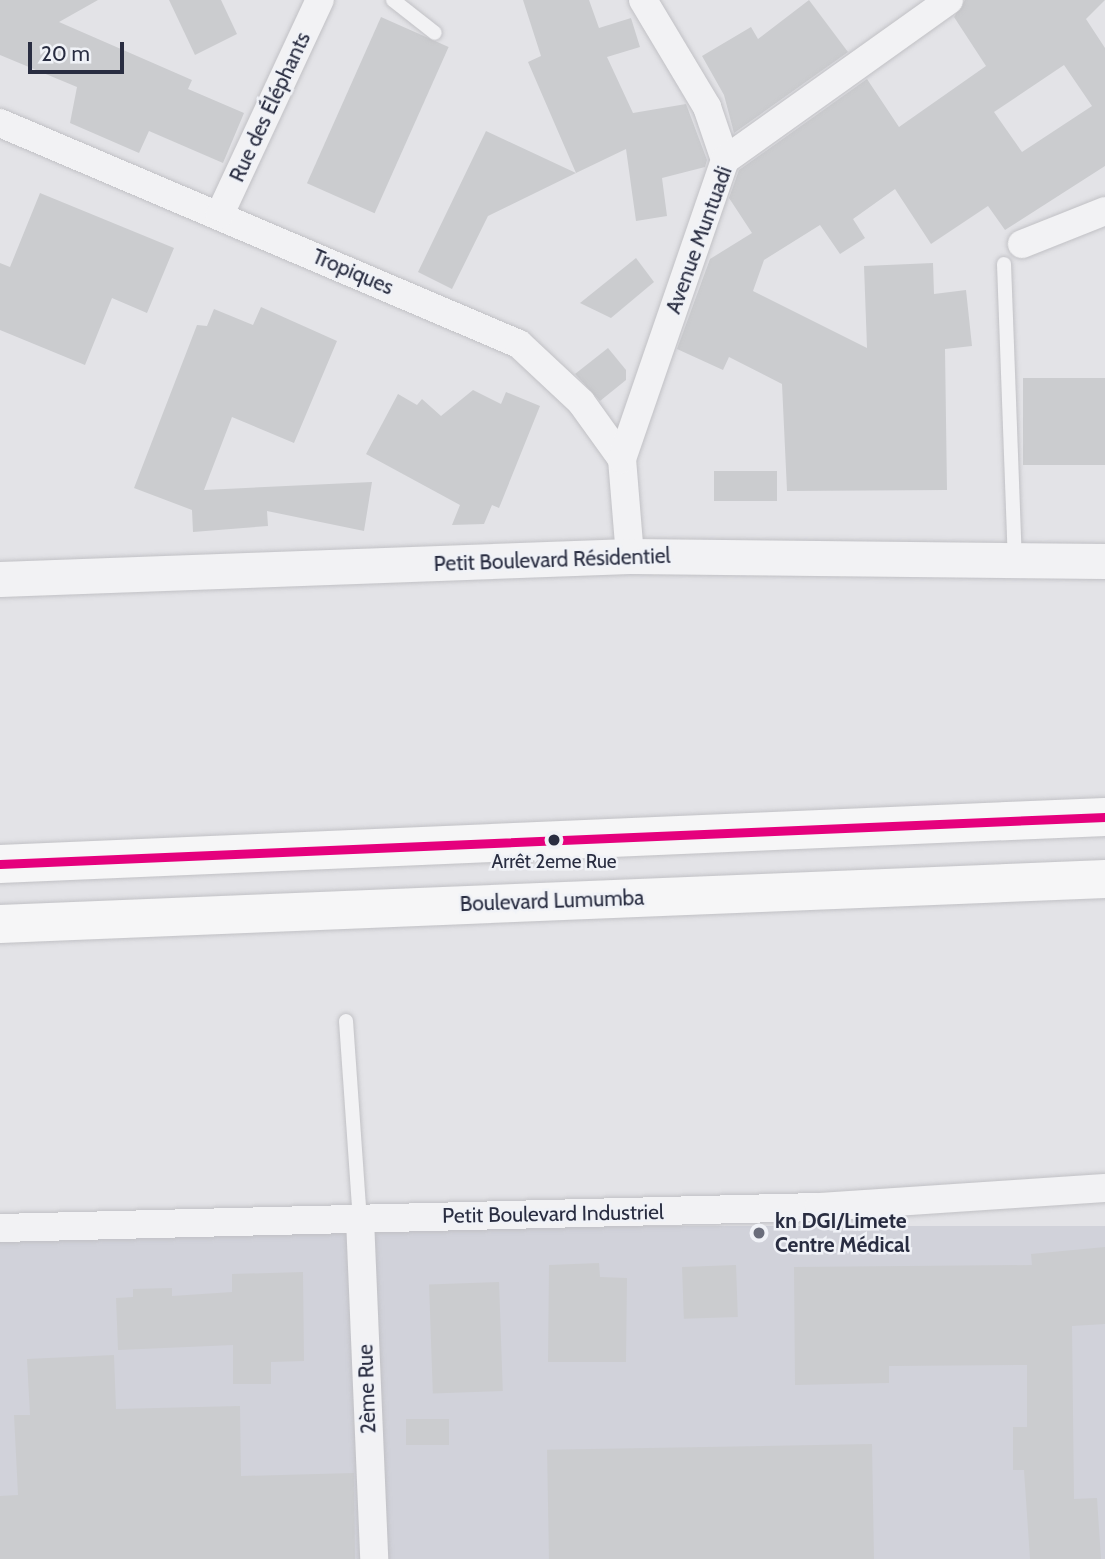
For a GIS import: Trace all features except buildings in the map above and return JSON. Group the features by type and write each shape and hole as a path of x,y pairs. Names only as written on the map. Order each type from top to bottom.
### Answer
{"highway":[{"path":"0,864 1105,817"},
{"name":"Boulevard Lumumba","path":"0,924 1105,879"}],"street":[{"name":"Rue des Éléphants","path":"220,214 320,0"},
{"path":"643,0 707,107 726,160"},
{"name":"Avenue Muntuadi","path":"622,459 726,160 949,0"},
{"name":"Tropiques","path":"0,123 220,214 519,344 581,402 622,459"},
{"path":"1013,254 1105,211"},
{"path":"622,459 630,556"},
{"name":"Petit Boulevard Résidentiel","path":"0,579 630,556 1105,561"},
{"name":"Petit Boulevard Industriel","path":"0,1228 819,1207 1105,1188"},
{"name":"2ème Rue","path":"360,1219 374,1559"}],"lane":[{"path":"393,0 435,33"},
{"path":"1013,254 1015,560"},
{"path":"346,1020 360,1219"}],"shaded area":[{"path":"0,1226 1105,1226 1105,1559 0,1559"}],"transit line":[{"path":"0,864 1105,817"}],"place":[{"name":"Arrêt 2eme Rue","path":"554,840"},
{"name":"kn DGI/Limete Centre Médical","path":"759,1233"}]}
